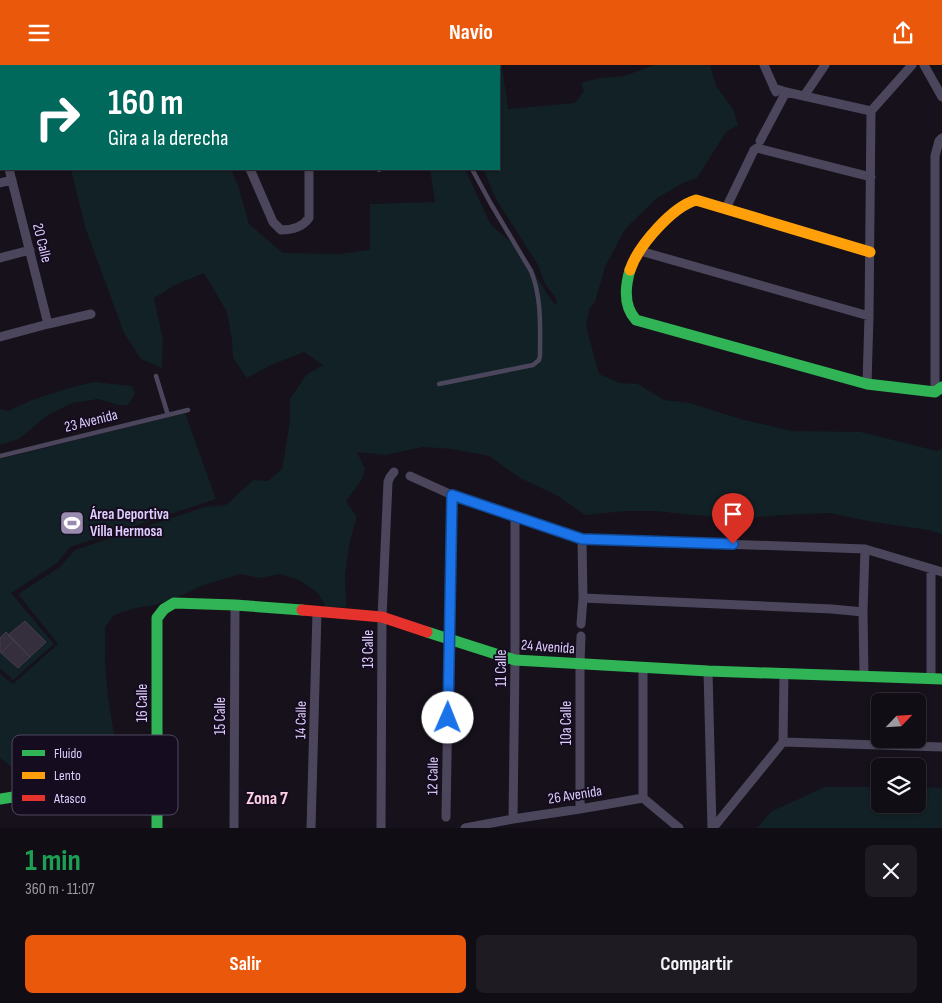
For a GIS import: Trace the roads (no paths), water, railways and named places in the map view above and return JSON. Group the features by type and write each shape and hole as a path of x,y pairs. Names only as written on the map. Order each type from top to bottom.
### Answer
{"main road":[{"path":"870,252 726,208 691,200 667,218 640,251 632,264 628,279 628,309 636,320 867,384 938,389"},
{"name":"24 Avenida","path":"162,610 174,603 234,605 382,617 515,660 708,671 936,678"},
{"name":"16 Calle","path":"158,735 157,618 162,610"},
{"name":"16 Calle","path":"157,815 157,828"}],"street":[{"path":"764,65 781,103"},
{"path":"804,96 825,65"},
{"path":"867,384 872,111 912,65"},
{"path":"924,65 942,97"},
{"path":"774,88 872,111"},
{"path":"760,141 786,92"},
{"path":"938,389 935,156 942,137"},
{"path":"726,208 754,150 757,148 871,177"},
{"name":"20 Calle","path":"9,170 48,324"},
{"path":"250,170 273,223 280,230 302,226 309,218 309,170"},
{"path":"0,183 12,180"},
{"path":"0,258 30,250"},
{"path":"640,251 869,316"},
{"path":"0,337 91,314"},
{"name":"13 Calle","path":"381,828 382,617 388,485 390,477 394,472"},
{"path":"410,476 452,495 582,539 865,549 942,572"},
{"name":"12 Calle","path":"446,817 452,495"},
{"name":"11 Calle","path":"513,819 514,517"},
{"path":"582,539 582,624"},
{"path":"864,676 863,612 865,549"},
{"path":"931,569 936,678"},
{"path":"583,598 863,612"},
{"name":"15 Calle","path":"234,605 234,828"},
{"name":"14 Calle","path":"312,828 317,612"},
{"name":"10a Calle","path":"580,809 581,636"},
{"path":"643,668 642,798 679,828"},
{"path":"708,671 713,828"},
{"path":"713,828 783,742 784,673"},
{"path":"783,742 942,747"},
{"name":"26 Avenida","path":"465,828 642,798"}],"lane":[{"path":"439,384 533,365 539,360 540,356 540,311 535,281 473,170"},
{"path":"156,376 168,415"},
{"name":"23 Avenida","path":"0,456 188,410"}],"place":[{"name":"Área Deportiva Villa Hermosa","path":"72,523"}],"district":[{"name":"Zona 7","path":"267,798"}]}
